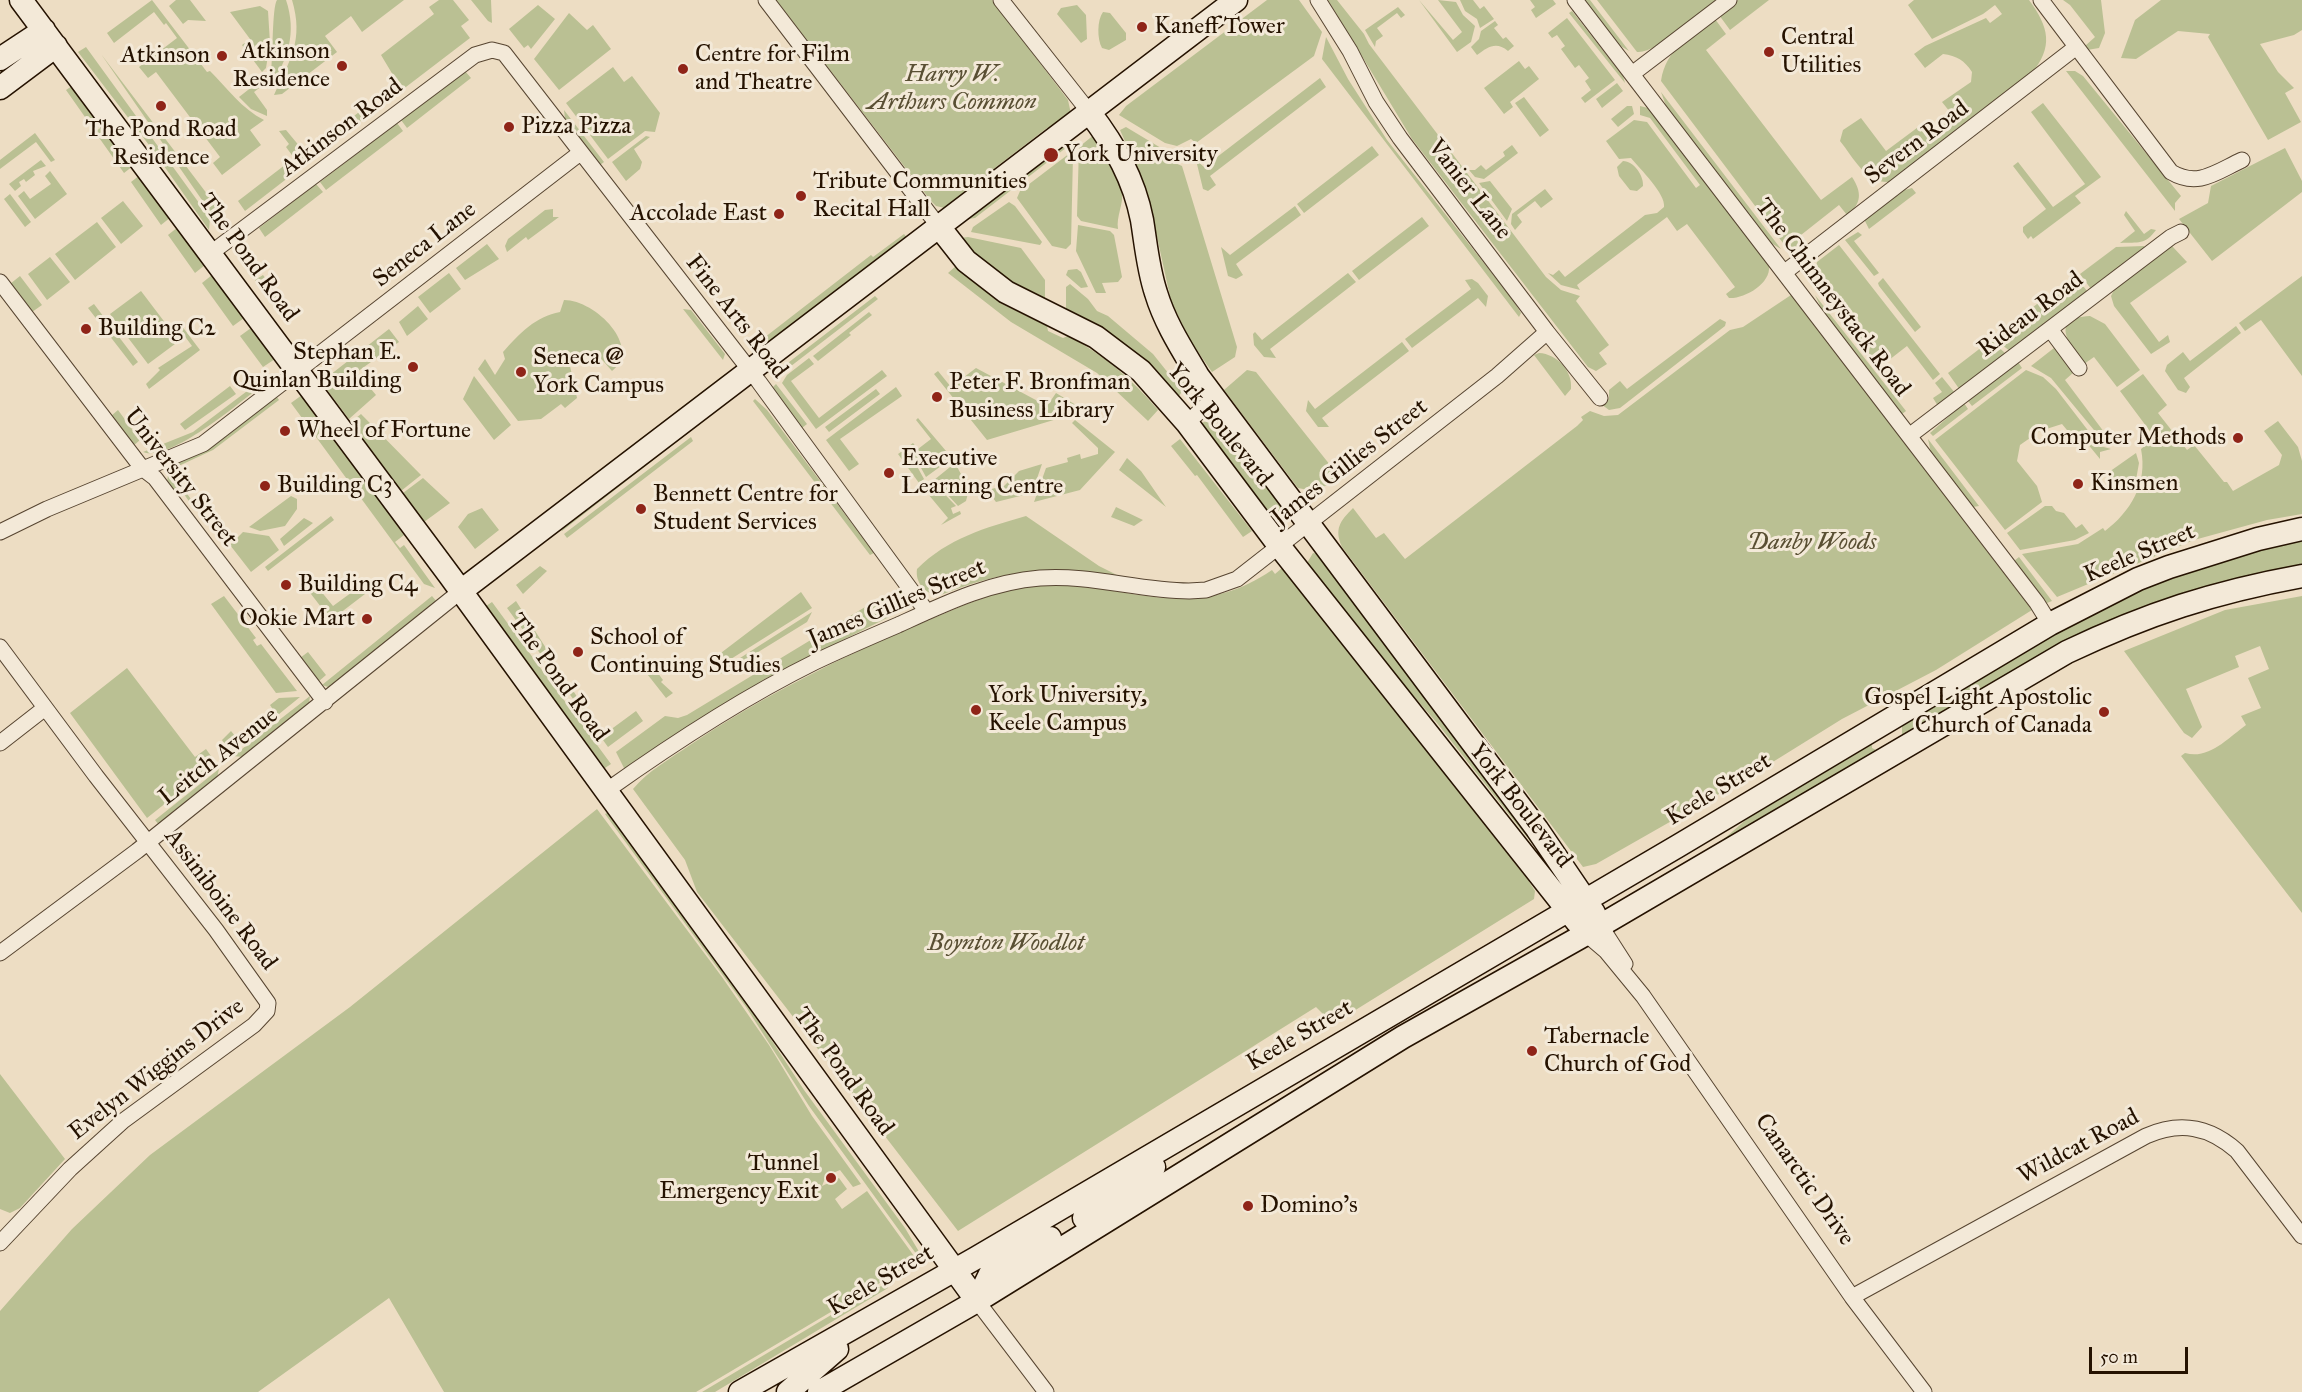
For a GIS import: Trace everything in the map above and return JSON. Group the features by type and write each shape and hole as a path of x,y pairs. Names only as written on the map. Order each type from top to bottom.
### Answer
{"street":[{"name":"The Pond Road","path":"21,0 461,591 954,1270 1046,1392"},
{"name":"York Boulevard","path":"766,0 966,261 1006,292 1096,337 1141,370 1187,423 1280,547 1577,906"},
{"name":"York Boulevard","path":"1000,0 1108,137 1130,178 1142,219 1148,264 1165,319 1198,376 1537,829 1577,906"},
{"path":"461,591 940,228 1236,0"},
{"name":"Vanier Lane","path":"1318,0 1350,51 1376,102 1400,138 1600,398"},
{"name":"The Chimneystack Road","path":"1575,0 2037,603 2050,624"},
{"path":"1632,74 1729,0"},
{"path":"2041,0 2075,48 2171,172 2184,180 2198,180 2242,160"},
{"path":"0,59 50,38"},
{"path":"0,88 50,38"},
{"name":"Severn Road","path":"1785,273 2075,48"},
{"name":"Atkinson Road","path":"211,253 475,55 492,50 504,53"},
{"name":"Fine Arts Road","path":"504,53 750,372 927,612"},
{"name":"Seneca Lane","path":"0,532 10,525 203,444 580,153"},
{"name":"Rideau Road","path":"1909,436 2171,237 2181,232"},
{"name":"University Street","path":"0,282 142,468 155,478 325,702"},
{"path":"2050,329 2079,368"},
{"name":"James Gillies Street","path":"606,791 769,687 815,662 989,587 1040,578 1080,579 1171,591 1206,590 1237,579 1497,376 1547,332"},
{"path":"1187,423 1214,398"},
{"name":"Keele Street","path":"740,1392 954,1270 1577,906 2050,624 2138,579 2169,567 2258,539 2302,529"},
{"path":"819,1392 977,1301 1403,1037 1593,929 2067,652 2107,633 2201,598 2302,576"},
{"name":"Leitch Avenue","path":"0,953 148,842 461,591"},
{"name":"Assiniboine Road","path":"0,647 263,993 267,1011"},
{"path":"0,743 45,708"},
{"path":"1884,723 1888,738 1898,751"},
{"name":"Canarctic Drive","path":"1577,906 1606,951 1643,996 1852,1297 1924,1392"},
{"name":"Evelyn Wiggins Drive","path":"0,1243 6,1225 123,1121 254,1025 267,1011"},
{"path":"977,1301 990,1274 1093,1213 1210,1121"},
{"name":"Wildcat Road","path":"1852,1297 2146,1136 2176,1126 2208,1131 2224,1139 2237,1150 2302,1236"},
{"path":"788,1392 841,1344 938,1288 954,1270"}],"green space":[{"path":"152,0 207,72 210,71 242,104 264,120 250,130 261,145 222,175 213,163 220,157 156,72 148,78 139,67 177,38 166,23 164,25 154,12 114,43 107,33"},
{"path":"176,0 190,0 206,21 188,20 183,24 169,6"},
{"path":"277,0 286,0 291,35 282,66 270,87 266,83 254,92 267,110 267,116 251,109 239,97 271,72 274,12"},
{"path":"292,0 404,0 362,32 351,16 325,36 337,52 282,94 274,95 294,49 296,27"},
{"path":"439,0 453,0 469,20 461,26 470,38 402,90 381,55 434,14 429,7"},
{"path":"471,0 491,0 492,23 488,21"},
{"name":"Harry W. Arthurs Common","path":"776,0 992,0 1068,100 1071,114 1060,125 1047,128 966,190 949,209 936,206"},
{"path":"1267,0 1299,0 1322,32 1314,56 1196,143 1191,139 1177,146 1165,143 1119,115 1126,106"},
{"path":"1328,0 1337,0 1364,34 1369,44 1546,277 1561,290 1580,296 1576,301 1609,345 1599,353 1607,364 1596,371 1588,367 1412,139"},
{"path":"1419,0 1453,40 1462,32 1438,0 1456,2 1463,15 1475,26 1471,42 1457,52"},
{"path":"1460,0 1473,0 1480,9 1484,6 1494,19 1480,28 1477,19 1465,11"},
{"path":"1530,0 1553,0 1556,4 1536,18 1531,10 1535,7"},
{"path":"1585,0 1590,0 1629,51 1619,45"},
{"path":"1597,0 1716,0 1666,40 1655,47 1637,52"},
{"path":"1738,0 1769,0 1730,30 1719,15"},
{"path":"1914,0 2029,0 2041,19 2046,46 2031,74 1889,182 1881,181 1867,174 1840,141 1843,130 1861,118 1886,151 1929,119 1937,129 1954,117 1942,102 1971,82 1972,72 1960,59 1943,54 1925,68 1914,54 1925,46 1986,18 1990,23 2002,14 1995,5 1983,14 1932,39 1908,5"},
{"path":"2063,0 2101,0 2105,33 2099,48 2087,50 2085,46 2095,37 2070,5"},
{"path":"2161,0 2302,0 2302,30 2294,35 2260,44 2278,72 2294,88 2285,93 2301,122 2268,140 2208,37 2210,34 2178,31 2136,59 2121,58 2135,20"},
{"path":"538,5 555,19 531,49 528,45 524,48 509,29"},
{"path":"1077,5 1086,15 1087,39 1081,43 1057,14 1061,8"},
{"path":"260,6 268,11 270,43 266,68 262,72 242,45 250,39 230,12"},
{"path":"1398,7 1405,15 1401,18 1397,13 1377,28 1383,36 1376,41 1375,47 1365,30"},
{"path":"1572,11 1623,76 1625,83 1569,13"},
{"path":"1103,12 1110,13 1126,33 1126,40 1109,50 1102,48 1099,40 1098,30"},
{"path":"569,13 587,30 593,25 611,49 559,90 534,59"},
{"path":"1567,18 1615,80 1585,103 1581,98 1591,90 1585,81 1589,78 1579,65 1575,68 1561,49 1565,46 1557,35 1552,38 1548,33"},
{"path":"1715,19 1726,34 1706,50 1821,200 1852,177 1858,188 1858,202 1852,211 1847,215 1839,205 1801,235 1808,245 1789,251 1661,81 1668,60 1680,45"},
{"path":"1495,21 1498,25 1494,28 1503,39 1506,37 1514,46 1508,51 1500,46 1492,46 1477,55 1471,47 1479,39 1481,31"},
{"path":"1326,37 1348,79 1387,140 1513,300 1521,313 1519,317 1322,59"},
{"path":"86,47 210,218 209,230 152,149 78,52"},
{"path":"101,54 220,211 213,216"},
{"path":"1519,61 1525,69 1529,66 1539,79 1510,102 1513,107 1504,114 1484,88"},
{"path":"613,67 624,82 632,76 660,113 655,132 645,131 608,159 566,103"},
{"path":"465,71 471,78 407,128 401,120"},
{"path":"2066,71 2075,71 2083,76 2181,196 2175,203 2175,211"},
{"path":"1320,78 1326,87 1210,176 1216,185 1208,191 1203,189 1196,160 1204,167"},
{"path":"1617,83 1623,91 1602,108 1596,99"},
{"path":"72,86 99,121 92,127 66,90"},
{"path":"1661,92 1781,249 1771,243 1666,106"},
{"path":"1524,97 1549,130 1540,137 1515,103"},
{"path":"2043,103 2101,177 2075,196 2081,203 2033,239 2031,236 2028,239 2023,232 2023,227 2046,209 2013,166 2018,162 2053,207 2085,184 2031,112"},
{"path":"1627,106 1632,106 1634,114 1618,127 1611,119"},
{"path":"1640,106 1648,108 1769,266 1766,279 1749,293 1729,298 1726,294 1735,287 1687,224 1677,231 1667,217 1577,285 1580,290 1561,285 1548,273 1553,275 1559,270 1565,277 1645,215 1657,213 1664,207 1661,195 1646,175 1631,158 1619,159 1606,141 1634,120 1647,122 1696,188 1700,185 1650,118 1640,115"},
{"path":"362,110 370,114 320,153 321,140"},
{"path":"564,110 604,162 600,165 565,119"},
{"path":"397,123 403,131 326,190 320,182"},
{"path":"103,126 133,166 124,173 95,132"},
{"path":"1126,127 1161,148 1159,156 1182,166 1237,347 1235,357 1212,372 1191,342 1171,301 1147,191 1120,130"},
{"path":"286,130 311,160 245,211 238,201 294,158 286,147 289,144 279,131"},
{"path":"35,133 55,160 51,162 36,142 0,169 0,160"},
{"path":"1095,134 1112,161 1121,183 1122,201 1118,229 1081,221 1077,216 1079,147"},
{"path":"646,136 650,137 634,149 642,162 640,169 626,181 612,162"},
{"path":"1073,138 1071,144 975,218 968,219"},
{"path":"1512,145 1518,153 1484,179 1475,177 1469,170 1475,170 1481,165 1486,170 1505,156 1503,152"},
{"path":"1372,146 1379,155 1304,213 1297,204"},
{"path":"2285,148 2302,181 2302,192 2212,261 2179,219 2208,203 2211,186"},
{"path":"1070,153 1073,155 1071,244 1066,249 1052,246 1017,198 1020,191"},
{"path":"41,160 46,166 33,171 35,175 26,182 24,179 19,182 21,186 15,191 9,184"},
{"path":"1623,161 1634,166 1640,174 1643,186 1637,191 1630,190 1619,176 1617,167"},
{"path":"50,171 67,194 35,219 18,196 24,191 30,199 51,184 45,176"},
{"path":"140,175 171,217 161,225 131,182"},
{"path":"1490,181 1512,209 1507,221 1479,183"},
{"path":"316,184 323,192 265,237 259,228"},
{"path":"1912,188 1916,193 1869,229 1864,219 1901,191"},
{"path":"1545,189 1553,199 1541,208 1535,201 1517,215 1522,222 1515,230 1511,224 1512,214"},
{"path":"10,194 31,222 25,227 4,199"},
{"path":"123,201 143,226 121,244 101,218"},
{"path":"1009,202 1015,206 1042,242 1040,245 971,232 973,227"},
{"path":"1295,206 1301,215 1236,264 1243,275 1236,279 1228,276 1221,247 1230,255"},
{"path":"553,209 553,217 559,217 528,240 526,237 507,252 505,246 508,239 545,210"},
{"path":"2126,211 2144,234 2151,229 2156,230 2145,240 2120,243 2135,231 2124,215"},
{"path":"1422,217 1429,226 1359,280 1352,271"},
{"path":"97,222 116,247 75,280 55,254"},
{"path":"1078,225 1110,231 1114,235 1122,277 1118,282 1102,283 1106,293 1096,293 1076,251"},
{"path":"178,227 205,265 195,273 168,235"},
{"path":"1858,232 1862,235 1854,241 1879,273 1874,276 1845,240"},
{"path":"904,234 909,240 764,346 760,341 871,255 873,257"},
{"path":"968,237 1021,248 1045,280 1045,304 1010,284 988,267 960,238"},
{"path":"487,244 499,259 465,280 456,268"},
{"path":"1839,245 1940,374 1933,380 1907,346 1880,367 1813,284 1817,262"},
{"path":"2144,246 2145,248 2091,289 2080,274 2116,247"},
{"path":"2172,246 2187,262 2130,303 2159,342 2168,335 2170,342 2151,354 2114,306 2111,296 2116,286"},
{"path":"50,257 70,282 47,300 28,274"},
{"path":"956,266 1000,303 1047,326 1048,331 1063,338 1068,336 1081,343 1105,360 1128,378 1158,410 1148,421 1097,373 1011,322 948,273"},
{"path":"1077,269 1081,272 1088,287 1081,288 1066,275 1068,270"},
{"path":"449,273 461,289 430,313 418,297"},
{"path":"1348,273 1356,282 1270,349 1276,358 1264,357 1254,345 1253,334 1255,332 1262,340"},
{"path":"212,275 244,318 233,326 202,283"},
{"path":"263,275 282,301 275,306 255,280"},
{"path":"20,276 42,305 32,312 10,284"},
{"path":"2302,276 2302,376 2261,320 2245,331 2239,323"},
{"path":"1883,278 1921,327 1915,332 1879,286 1878,283"},
{"path":"1472,279 1488,296 1486,307 1478,298 1412,348 1405,339 1471,289 1465,280"},
{"path":"2074,279 2078,280 2088,292 2010,351 1998,342 1997,335 2037,304 2042,301 2046,305"},
{"path":"1070,284 1088,299 1097,311 1108,316 1153,354 1169,374 1175,369 1187,384 1177,399 1066,313 1066,287"},
{"path":"141,291 179,341 148,364 110,314"},
{"name":"Danby Woods","path":"1791,295 2032,610 1936,670 1842,719 1747,778 1596,864 1583,867 1342,547 1339,535 1340,526 1353,508 1376,538 1384,533 1405,559 1577,426 1583,420 1581,417 1590,411 1604,416 1618,415 1730,330 1743,327"},
{"path":"1815,295 1906,411 1902,414 1824,314"},
{"path":"875,296 878,299 782,373 780,369"},
{"path":"564,300 577,302 589,308 612,327 619,338 622,350 620,361 612,371 596,353 583,355 570,366 577,398 565,408 561,404 541,419 518,421 478,369 485,359 495,375 505,359 503,352 509,345 543,317 560,312"},
{"path":"94,304 138,362 133,366 88,308"},
{"path":"418,306 428,319 407,336 399,322"},
{"path":"683,309 691,310 725,354 723,360"},
{"path":"869,312 872,315 818,361 813,356"},
{"path":"2090,316 2105,324 2140,370 2117,387 2094,357 2084,364 2066,334 2069,322"},
{"path":"1720,319 1726,322 1725,326 1620,408 1609,410 1601,404 1609,399 1609,390 1620,381 1627,389"},
{"path":"178,321 200,350 149,389 146,384 160,370 158,368 192,346 175,323"},
{"path":"2236,326 2241,333 2184,378 2190,387 2186,393 2178,390 2165,371 2167,365 2183,352 2190,361"},
{"path":"251,328 275,359 263,367 240,336"},
{"path":"389,329 399,342 357,372 376,395 349,419 321,382"},
{"path":"1991,340 2006,354 1960,390 1948,373"},
{"path":"1402,342 1409,351 1322,418 1329,427 1318,427 1306,411 1308,400 1315,409"},
{"path":"2054,348 2074,372 2065,380 2113,444 2103,441 2051,378 2031,366"},
{"path":"1539,353 1558,360 1566,370 1571,389 1565,396 1534,355"},
{"path":"809,358 814,364 791,381 819,418 882,370 887,376 816,429 782,383 787,375"},
{"path":"2018,362 2022,368 1972,406 1968,401"},
{"path":"976,368 1047,406 1056,393 1076,405 1067,416 987,440 934,374 938,371 951,387"},
{"path":"1247,370 1256,372 1338,475 1330,484 1313,491 1298,488 1224,390"},
{"path":"2026,370 2043,377 2056,389 2100,446 2111,449 2100,452 2100,459 2082,437 2076,441 2062,424 2040,431 2020,445 2017,461 2037,486 2042,502 2005,530 1935,440"},
{"path":"725,374 723,379 527,533 524,528"},
{"path":"2143,374 2167,405 2158,413 2187,450 2194,445 2233,491 2279,465 2282,455 2264,431 2278,421 2298,447 2302,461 2302,514 2267,520 2194,540 2057,597 2022,554 2078,544 2103,528 2105,531 2129,506 2142,474 2141,449 2155,438 2120,391"},
{"path":"474,376 511,425 494,440 463,399"},
{"path":"1942,377 1955,393 1938,406 1933,398 1942,392 1935,383"},
{"path":"263,379 266,382 225,415 188,439 155,453 143,452 193,432"},
{"path":"776,384 807,424 802,428 774,391 773,387"},
{"path":"230,386 236,394 185,430 180,424"},
{"path":"896,387 902,396 840,439 859,464 849,471 826,440"},
{"path":"876,389 880,394 829,432 825,427"},
{"path":"302,395 404,535 395,542 400,548 404,545 435,588 424,584 291,403"},
{"path":"277,397 279,400 213,450 170,470 176,464 213,446"},
{"path":"755,399 767,410 874,553 870,555 753,401"},
{"path":"1964,403 1968,409 1933,436 1930,433"},
{"path":"722,404 723,406 562,531 560,528"},
{"path":"118,410 140,440 133,446 111,416"},
{"path":"361,414 421,475 401,491 351,422"},
{"path":"918,418 952,458 926,477 909,446 913,443 918,449 931,439 916,420"},
{"path":"1075,420 1115,452 1080,490 1034,502 1046,468 1068,462 1067,458 1080,454 1081,459 1098,454 1098,448 1072,423"},
{"path":"1208,420 1220,430 1249,473 1270,490 1278,500 1282,512 1277,516 1268,516 1200,424"},
{"path":"691,437 693,441 567,538 564,534"},
{"path":"1180,439 1252,531 1243,537 1197,475 1195,476 1171,446"},
{"path":"1928,439 1979,506 1973,507 1931,453"},
{"path":"907,448 924,479 919,483 898,454"},
{"path":"2136,453 2139,463 2134,491 2129,487 2123,492 2109,472"},
{"path":"1127,458 1141,471 1166,507 1119,470"},
{"path":"955,463 969,489 966,501 958,506 934,480"},
{"path":"1042,464 1032,493 996,502 987,490 1004,486 1019,471"},
{"path":"173,474 198,509 196,511 181,490 173,495 167,482 168,475"},
{"path":"423,478 450,503 424,522 403,493"},
{"path":"932,481 956,506 951,508 953,514 960,511 961,514 941,525 948,518 923,488"},
{"path":"291,496 297,499 297,509 285,526 260,531 249,527"},
{"path":"2045,506 2052,506 2056,511 2064,513 2076,528 2082,524 2089,533 2075,540 2020,550 2007,533"},
{"path":"1116,507 1143,520 1134,526 1111,517"},
{"path":"482,508 499,530 475,549 458,527 468,514"},
{"path":"331,516 334,520 268,571 265,567"},
{"path":"1026,516 1099,566 1117,575 1069,571 1026,572 985,580 938,596 925,590 919,583 917,569 941,549 968,535"},
{"path":"304,518 313,523 284,546 280,539"},
{"path":"243,532 269,536 279,550 251,572 230,545"},
{"path":"2302,538 2302,568 2252,578 1905,736 1902,735 1902,724 2099,607 2183,570"},
{"path":"1313,553 1318,554 1555,867 1552,869 1437,723 1371,647 1307,563"},
{"path":"2019,557 2052,601 2047,603 2016,564 2014,561"},
{"path":"540,566 547,571 523,594 516,585"},
{"name":"Boynton Woodlot","path":"1282,568 1528,880 1535,891 1534,899 1333,1024 1316,1007 958,1231 697,892 685,860 633,789 646,776 718,727 803,678 979,600 1008,591 1039,586 1070,586 1184,599 1213,596 1242,587 1272,570 1275,574"},
{"path":"305,578 315,593 320,590 333,606 359,587 365,594 331,620 301,581"},
{"path":"900,588 908,597 907,608 765,679 673,736 625,770 616,752 665,716 678,718 687,715"},
{"path":"801,592 812,608 715,669 709,662"},
{"path":"224,596 256,638 253,640 257,646 261,644 297,691 276,693 211,604"},
{"path":"432,596 437,602 334,684 328,687 322,685"},
{"path":"2302,596 2302,913 2181,756 2185,753 2210,751 2246,725 2241,716 2261,708 2248,678 2269,669 2260,646 2235,656 2239,667 2186,689 2202,727 2192,738 2184,733 2124,651 2225,610"},
{"path":"516,601 602,736 636,711 643,721 608,747 507,608"},
{"path":"492,602 611,764 605,768 585,741 574,736 483,608"},
{"path":"812,612 807,622 724,673 715,674"},
{"path":"308,652 326,675 318,682 300,658"},
{"path":"649,661 663,680 661,682 673,693 666,698 644,670"},
{"path":"127,668 195,757 206,749 216,763 147,818 70,713"},
{"path":"310,696 309,704 243,757 233,756"},
{"path":"300,697 231,753 222,740 231,731 239,741 276,714 270,705 279,698"},
{"path":"1872,739 1872,748 1878,751 1717,845 1765,803"},
{"path":"219,769 217,778 159,825 155,820"},
{"path":"597,809 722,977 769,1045 812,1116 861,1184 853,1187 840,1170 826,1176 822,1186 839,1178 847,1189 835,1199 842,1209 867,1191 914,1256 915,1262 696,1392 444,1392 389,1298 258,1392 0,1392 0,1311 72,1229 150,1155 350,1007"},
{"path":"609,812 737,987 804,1090 905,1228 921,1255 917,1255 809,1106 746,1007 605,814"},
{"path":"0,1074 65,1159 20,1208 10,1213 0,1209"},
{"path":"887,1285 888,1288 715,1392 702,1392 878,1287"}],"place":[{"name":"Kaneff Tower","path":"1142,27"},
{"name":"Central Utilities","path":"1769,52"},
{"name":"Atkinson","path":"222,56"},
{"name":"Atkinson Residence","path":"342,66"},
{"name":"Centre for Film and Theatre","path":"683,69"},
{"name":"The Pond Road Residence","path":"161,106"},
{"name":"Pizza Pizza","path":"509,127"},
{"name":"York University","path":"1051,155"},
{"name":"Tribute Communities Recital Hall","path":"801,196"},
{"name":"Accolade East","path":"779,214"},
{"name":"Building C2","path":"86,329"},
{"name":"Stephan E. Quinlan Building","path":"413,367"},
{"name":"Seneca @ York Campus","path":"521,372"},
{"name":"Peter F. Bronfman Business Library","path":"937,397"},
{"name":"Wheel of Fortune","path":"285,431"},
{"name":"Computer Methods","path":"2238,438"},
{"name":"Executive Learning Centre","path":"889,473"},
{"name":"Kinsmen","path":"2078,484"},
{"name":"Building C3","path":"265,486"},
{"name":"Bennett Centre for Student Services","path":"641,509"},
{"name":"Building C4","path":"286,585"},
{"name":"Ookie Mart","path":"367,619"},
{"name":"School of Continuing Studies","path":"578,652"},
{"name":"York University, Keele Campus","path":"976,710"},
{"name":"Gospel Light Apostolic Church of Canada","path":"2104,712"},
{"name":"Tabernacle Church of God","path":"1532,1051"},
{"name":"Tunnel Emergency Exit","path":"831,1178"},
{"name":"Domino's","path":"1248,1206"}]}
